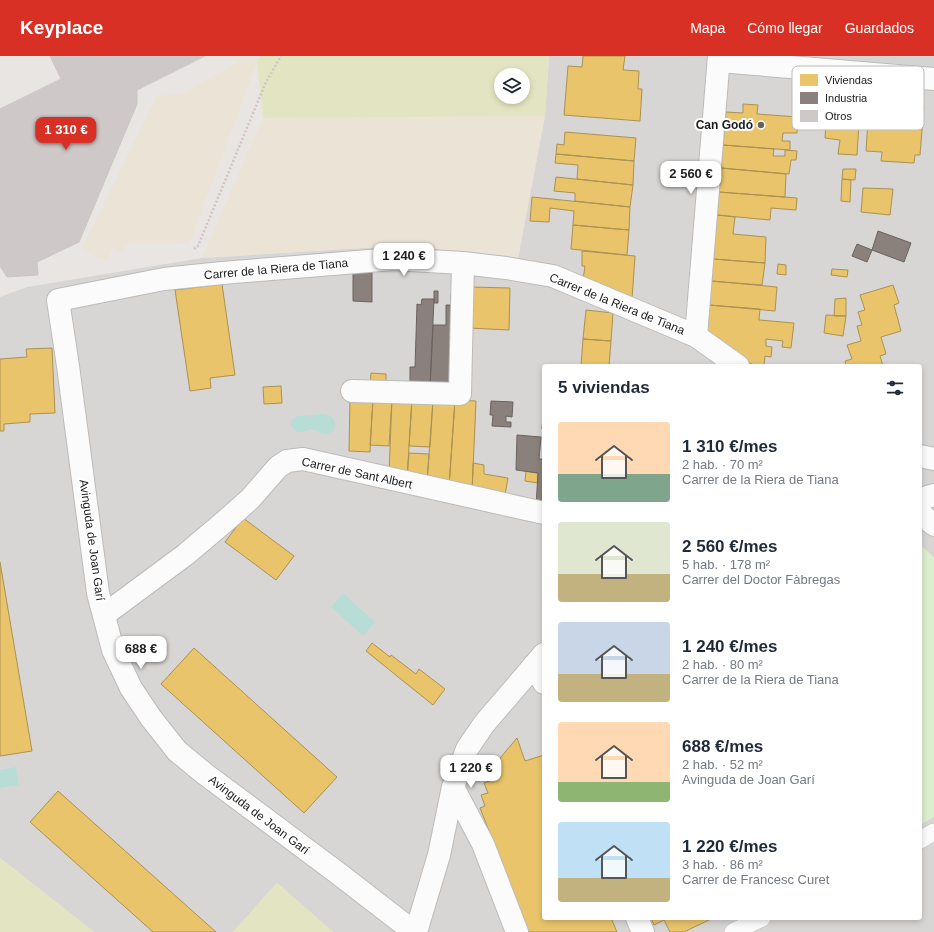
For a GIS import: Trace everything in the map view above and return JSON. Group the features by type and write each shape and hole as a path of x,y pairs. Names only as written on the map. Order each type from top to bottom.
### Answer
{"street":[{"path":"696,336 719,59 794,66"},
{"path":"924,78 934,79"},
{"name":"Carrer de la Riera de Tiana","path":"58,300 164,279 222,273 393,259 464,263 553,276 696,336 735,364"},
{"path":"352,391 460,394 464,263"},
{"name":"Avinguda de Joan Garí","path":"58,300 98,592 114,650 131,688 151,718 177,751 205,774 415,932 440,855 453,787 467,749 484,724 541,667"},
{"path":"922,456 934,459"},
{"name":"Carrer de Sant Albert","path":"104,614 185,555 218,528 250,499 278,467 286,461 303,459 542,513"},
{"path":"922,498 934,495"},
{"path":"922,515 934,524"},
{"path":"453,787 483,844 517,932"},
{"path":"638,920 643,932"}],"lane":[{"path":"922,839 934,832"},
{"path":"732,932 758,920"}],"path":[{"path":"190,252 198,246 266,82 281,56"}],"shaded area":[{"path":"549,56 934,56 934,932 333,932 277,883 233,932 94,932 0,858 0,297 27,287 202,258 380,247 518,258 545,116"},
{"path":"865,56 934,56 934,66 865,61"},
{"path":"238,59 257,62 189,244 128,243 120,252 112,248 107,261 81,250 157,96 183,93 228,68"},
{"path":"545,116 518,258 380,247 202,258 263,118"}],"green space":[{"path":"260,56 549,56 545,116 263,118 257,62"},
{"path":"922,547 934,557 934,817 922,824"},
{"path":"0,858 94,932 0,932"},
{"path":"277,883 333,932 233,932"}],"water":[{"path":"324,414 332,417 335,422 334,430 328,434 311,429 297,432 291,426 292,420 298,416"},
{"path":"343,593 375,622 363,636 331,607"},
{"path":"16,767 19,785 0,788 0,770"}],"building: Viviendas":[{"path":"583,56 625,56 623,70 639,71 638,89 642,89 640,121 564,115 568,66 582,67"},
{"name":"Can Godó","path":"743,104 758,105 757,114 792,117 792,130 797,130 797,133 783,133 782,141 790,141 790,150 723,145 726,112 743,113"},
{"path":"826,130 859,130 857,155 838,154 840,140 825,138"},
{"path":"867,130 922,130 920,155 915,155 914,163 881,161 882,152 866,151"},
{"path":"565,132 636,138 634,161 556,154 557,144 564,145"},
{"path":"723,145 774,149 773,156 785,156 785,150 797,151 796,160 791,160 789,174 721,168"},
{"path":"556,154 634,161 633,185 577,179 578,165 555,163"},
{"path":"721,168 786,174 785,197 719,192"},
{"path":"843,169 856,169 855,180 842,179"},
{"path":"556,177 633,185 630,207 575,201 575,193 554,191"},
{"path":"842,179 851,180 850,202 841,201"},
{"path":"863,188 893,189 890,215 861,212"},
{"path":"719,192 797,198 796,210 771,208 770,220 717,215"},
{"path":"532,197 630,207 629,230 573,225 574,211 550,208 549,222 530,221"},
{"path":"717,215 735,217 733,234 766,237 765,263 713,259"},
{"path":"573,225 629,230 627,255 571,249"},
{"path":"582,251 635,256 632,299 583,280 585,266 582,266"},
{"path":"713,259 765,263 762,285 711,281"},
{"path":"778,264 786,265 786,275 777,274"},
{"path":"832,269 848,270 847,277 831,275"},
{"path":"711,281 777,287 775,311 709,305"},
{"path":"222,284 235,375 210,378 211,388 190,391 175,290"},
{"path":"893,285 899,303 894,305 901,331 881,337 886,354 880,356 882,364 846,364 845,361 852,359 847,345 861,341 857,326 862,325 858,312 865,310 860,295"},
{"path":"470,287 510,288 509,330 469,328"},
{"path":"846,298 846,316 834,316 835,299"},
{"path":"709,305 760,309 759,320 794,323 791,348 782,347 783,341 766,339 766,346 772,347 771,357 765,356 764,364 751,364 707,331"},
{"path":"586,310 613,313 611,341 583,339"},
{"path":"826,315 846,316 843,336 824,333"},
{"path":"583,339 611,341 609,364 581,364"},
{"path":"52,348 55,413 30,414 30,422 4,424 4,431 0,431 0,359 27,357 26,349"},
{"path":"371,373 386,374 386,387 370,386"},
{"path":"281,386 282,403 264,404 263,387"},
{"path":"350,398 373,399 370,452 349,451"},
{"path":"373,399 392,399 389,446 370,445"},
{"path":"392,399 412,399 407,478 389,473"},
{"path":"412,399 433,400 430,447 409,446"},
{"path":"433,400 455,400 449,487 427,482"},
{"path":"455,400 476,401 472,493 449,487"},
{"path":"409,453 429,454 427,482 407,478"},
{"path":"473,463 484,465 484,474 508,478 504,500 472,493"},
{"path":"526,471 538,473 538,483 525,481"},
{"path":"243,518 294,556 276,580 225,542"},
{"path":"0,562 32,751 0,756"},
{"path":"372,643 416,674 419,669 445,689 433,705 366,651"},
{"path":"194,648 337,777 304,813 161,684"},
{"path":"517,738 525,761 542,756 542,920 612,920 617,932 528,932 480,808 485,806 481,795 488,793 484,783 497,778 495,764"},
{"path":"58,791 216,932 153,932 30,822"},
{"path":"652,920 664,920 654,925"},
{"path":"664,920 709,920 684,932 670,932"}],"building: Industria":[{"path":"878,231 911,243 904,262 872,250"},
{"path":"857,244 872,250 867,262 852,256"},
{"path":"353,271 372,271 372,302 353,301"},
{"path":"434,291 438,291 438,303 434,303"},
{"path":"451,295 453,295 450,388 430,388 433,325 446,325 446,305 451,305"},
{"path":"422,299 434,299 430,388 410,387 410,367 415,367 417,304 421,305"},
{"path":"491,401 513,402 512,417 506,416 506,422 511,422 511,427 492,426 493,415 490,415"},
{"path":"517,435 541,437 539,459 542,459 542,508 536,507 538,473 516,470"}],"building: Otros":[{"path":"50,56 205,56 137,90 137,104 79,242 37,262 38,275 7,277 0,266 0,109 61,79"}],"place":[{"name":"Can Godó","path":"761,125"}]}
